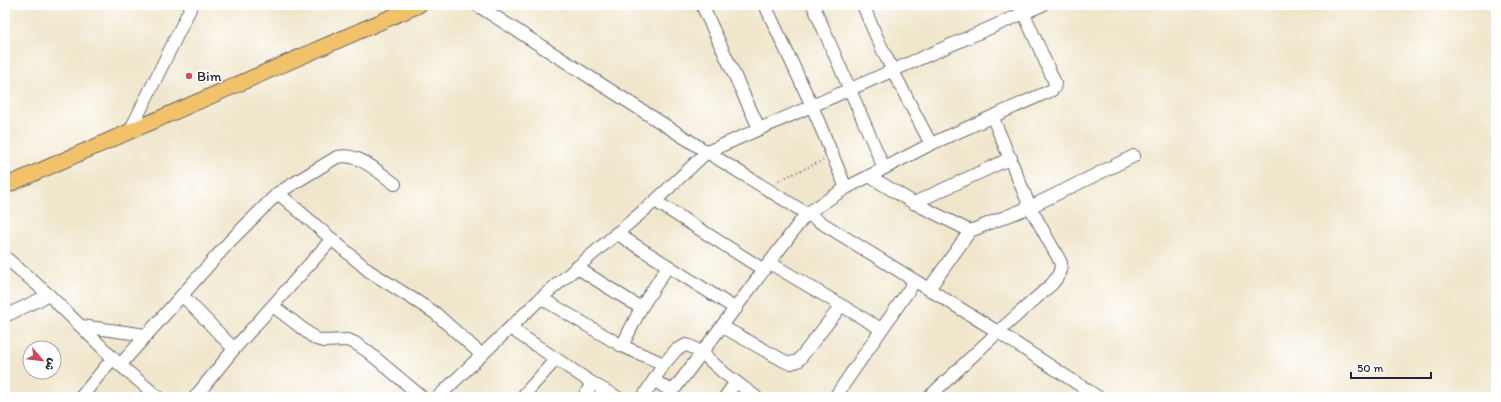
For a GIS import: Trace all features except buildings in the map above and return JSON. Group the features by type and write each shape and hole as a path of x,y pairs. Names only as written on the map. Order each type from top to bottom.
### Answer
{"main road":[{"path":"5,186 419,5"}],"street":[{"path":"130,132 192,5"},
{"path":"477,5 764,188 998,332 1098,397"},
{"path":"702,5 759,128"},
{"path":"765,5 812,106 846,188"},
{"path":"813,5 884,168"},
{"path":"863,5 874,33 892,70 931,144"},
{"path":"438,397 541,298 655,201 707,152 892,70 1021,9 1042,5"},
{"path":"654,380 670,389 674,389 723,327 806,214 846,188 931,144 993,118 1054,88 1055,83 1021,9"},
{"path":"929,397 1052,284 1058,277 1061,270 1061,263 1030,207 1011,158 993,118"},
{"path":"81,397 146,335 249,221 278,193 337,158 344,156 358,159 395,184"},
{"path":"929,289 970,231 1030,207 1134,156"},
{"path":"914,203 1011,158"},
{"path":"869,176 914,203 970,231"},
{"path":"278,193 369,271 435,313 482,355"},
{"path":"655,201 767,267 881,329"},
{"path":"616,233 736,309"},
{"path":"195,397 234,348 332,239"},
{"path":"5,257 49,295 117,362 158,397"},
{"path":"622,346 641,308 668,266"},
{"path":"576,268 641,308"},
{"path":"835,397 915,281"},
{"path":"5,316 49,295"},
{"path":"182,295 234,348"},
{"path":"541,298 622,346 664,364"},
{"path":"273,306 316,339 324,341 348,340 355,343 367,351 422,397"},
{"path":"723,327 786,362 795,363 841,306"},
{"path":"81,326 146,335"},
{"path":"510,328 592,383 618,397"},
{"path":"643,397 664,364 676,350 681,347 690,346 702,353 756,397"},
{"path":"523,396 556,359"},
{"path":"725,397 736,382"},
{"path":"584,397 592,383"}],"path":[{"path":"764,188 832,156"}],"place":[{"name":"Bim","path":"189,76"}]}
